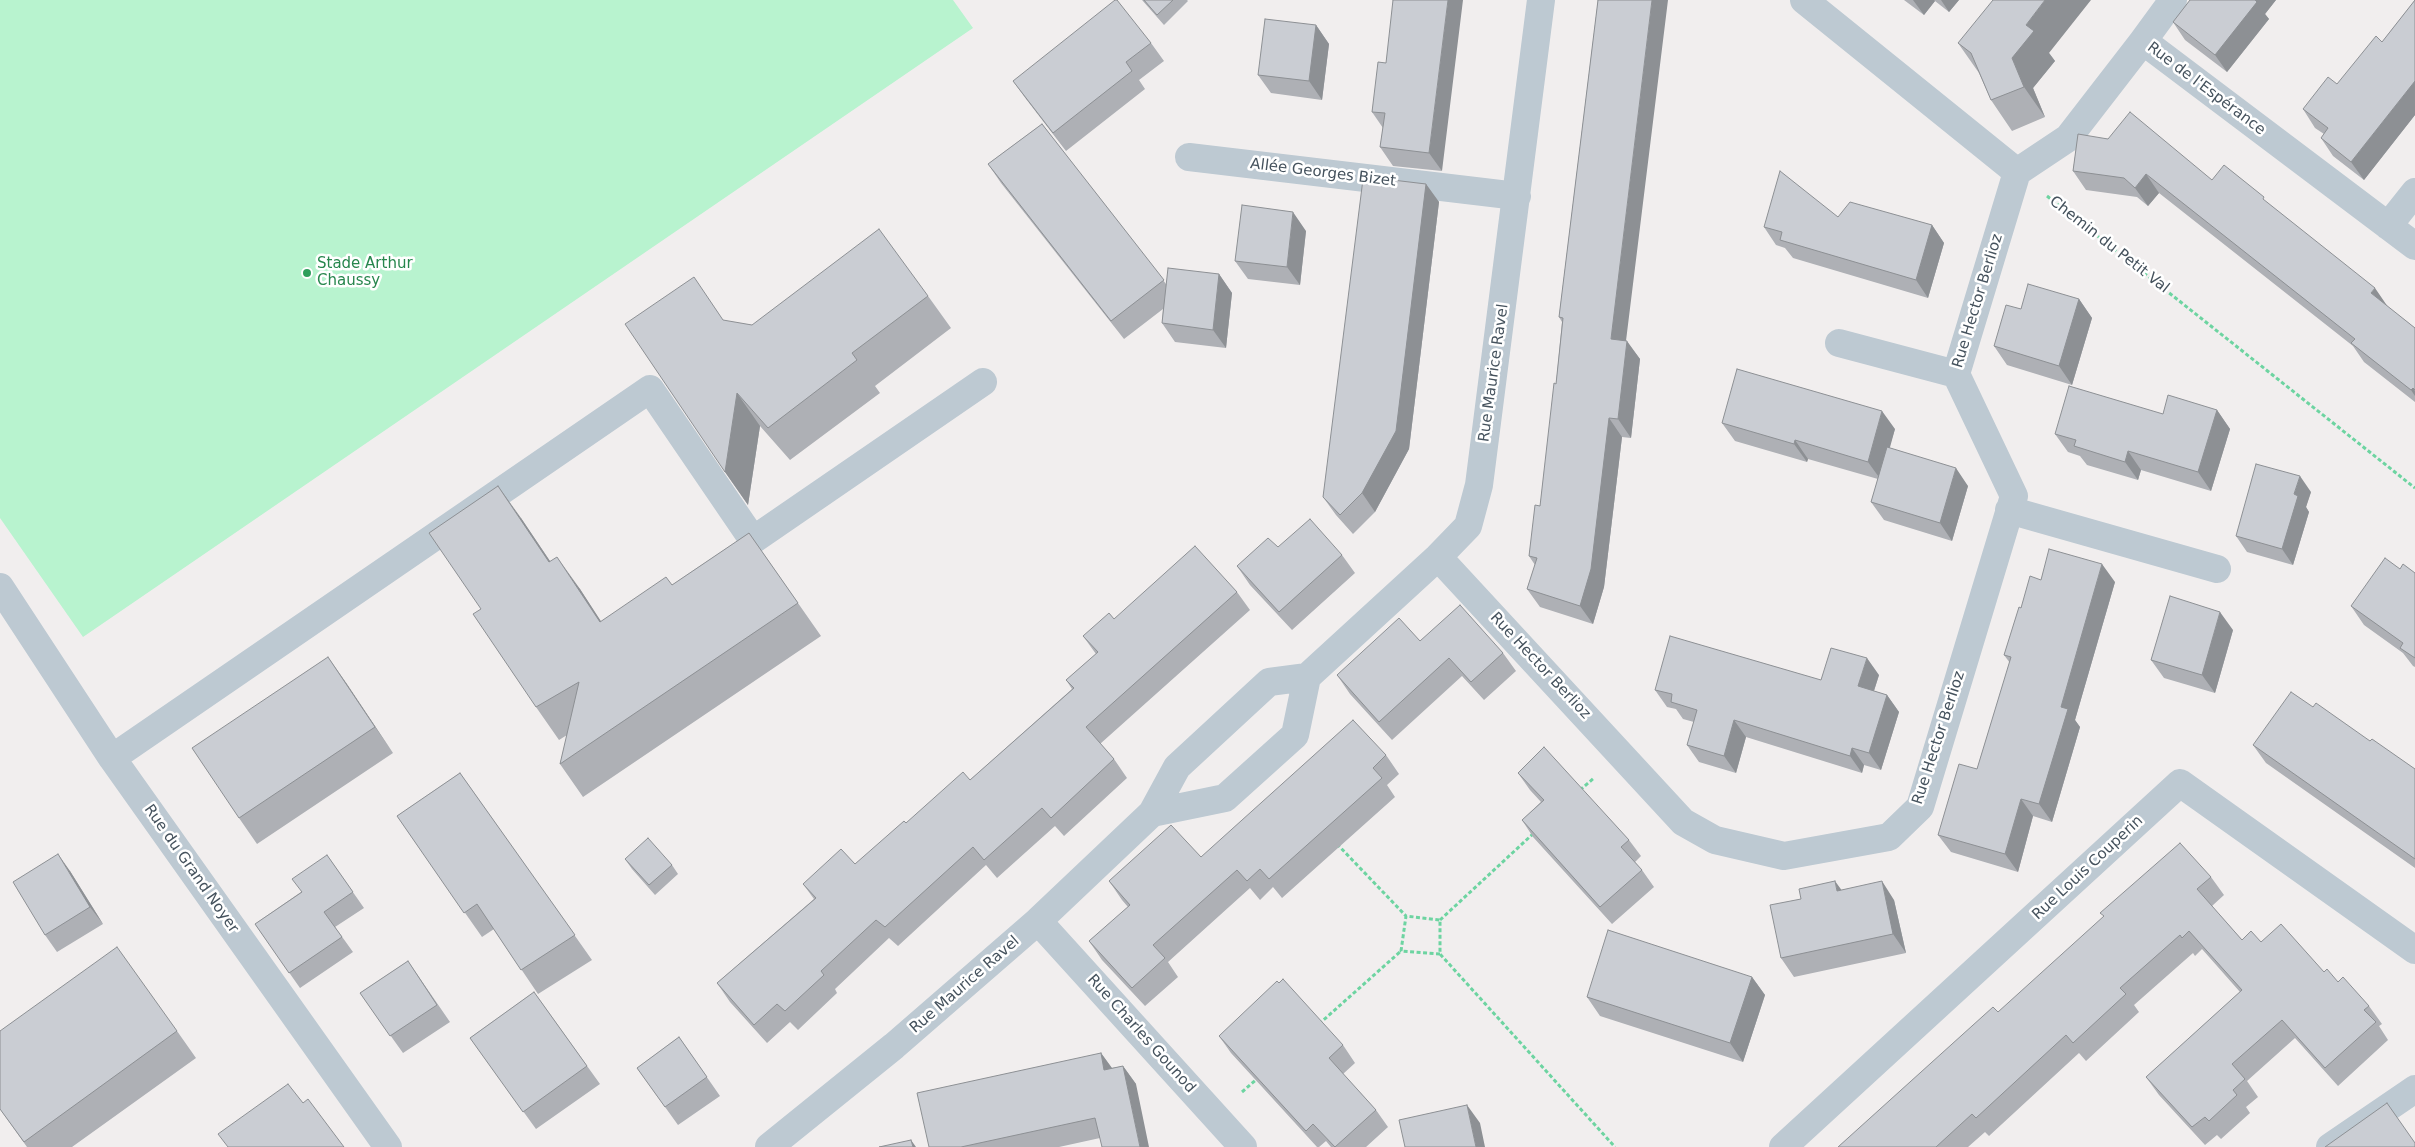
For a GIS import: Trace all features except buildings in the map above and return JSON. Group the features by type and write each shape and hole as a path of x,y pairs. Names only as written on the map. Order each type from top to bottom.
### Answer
{"street":[{"name":"Rue Maurice Ravel","path":"769,1147 894,1046 1038,921 1152,813 1177,767 1269,682 1307,677 1438,557 1468,526 1479,486 1542,0"},
{"path":"1804,0 2017,172"},
{"path":"2143,42 2173,0"},
{"name":"Rue de l'Espérance","path":"2017,172 2068,138 2143,42 2415,246"},
{"name":"Allée Georges Bizet","path":"1189,157 1517,196"},
{"name":"Rue Hector Berlioz","path":"1438,557 1683,822 1715,840 1784,856 1889,837 1920,807 2014,496 1956,374 2017,172"},
{"path":"2388,226 2415,192"},
{"path":"1839,343 1956,374"},
{"path":"112,758 650,389 753,540 983,382"},
{"path":"2009,510 2216,568"},
{"name":"Rue du Grand Noyer","path":"0,587 112,758 388,1147"},
{"path":"1152,813 1225,798 1296,735 1307,677"},
{"name":"Rue Louis Couperin","path":"1783,1147 2180,783 2415,950"},
{"name":"Rue Charles Gounod","path":"1038,921 1243,1147"},
{"path":"2330,1147 2415,1089"}],"path":[{"name":"Chemin du Petit Val","path":"2017,172 2415,488"},
{"path":"1577,793 1620,753"},
{"path":"1541,826 1440,920 1440,954 1615,1147"},
{"path":"1330,837 1406,916 1440,920"},
{"path":"1312,1030 1401,951 1406,916"},
{"path":"1401,951 1440,954"},
{"path":"1215,1116 1260,1077"}],"green space":[{"name":"Stade Arthur Chaussy","path":"0,0 953,0 973,28 83,637 0,518"}],"place":[{"name":"Stade Arthur Chaussy","path":"307,273"}]}
